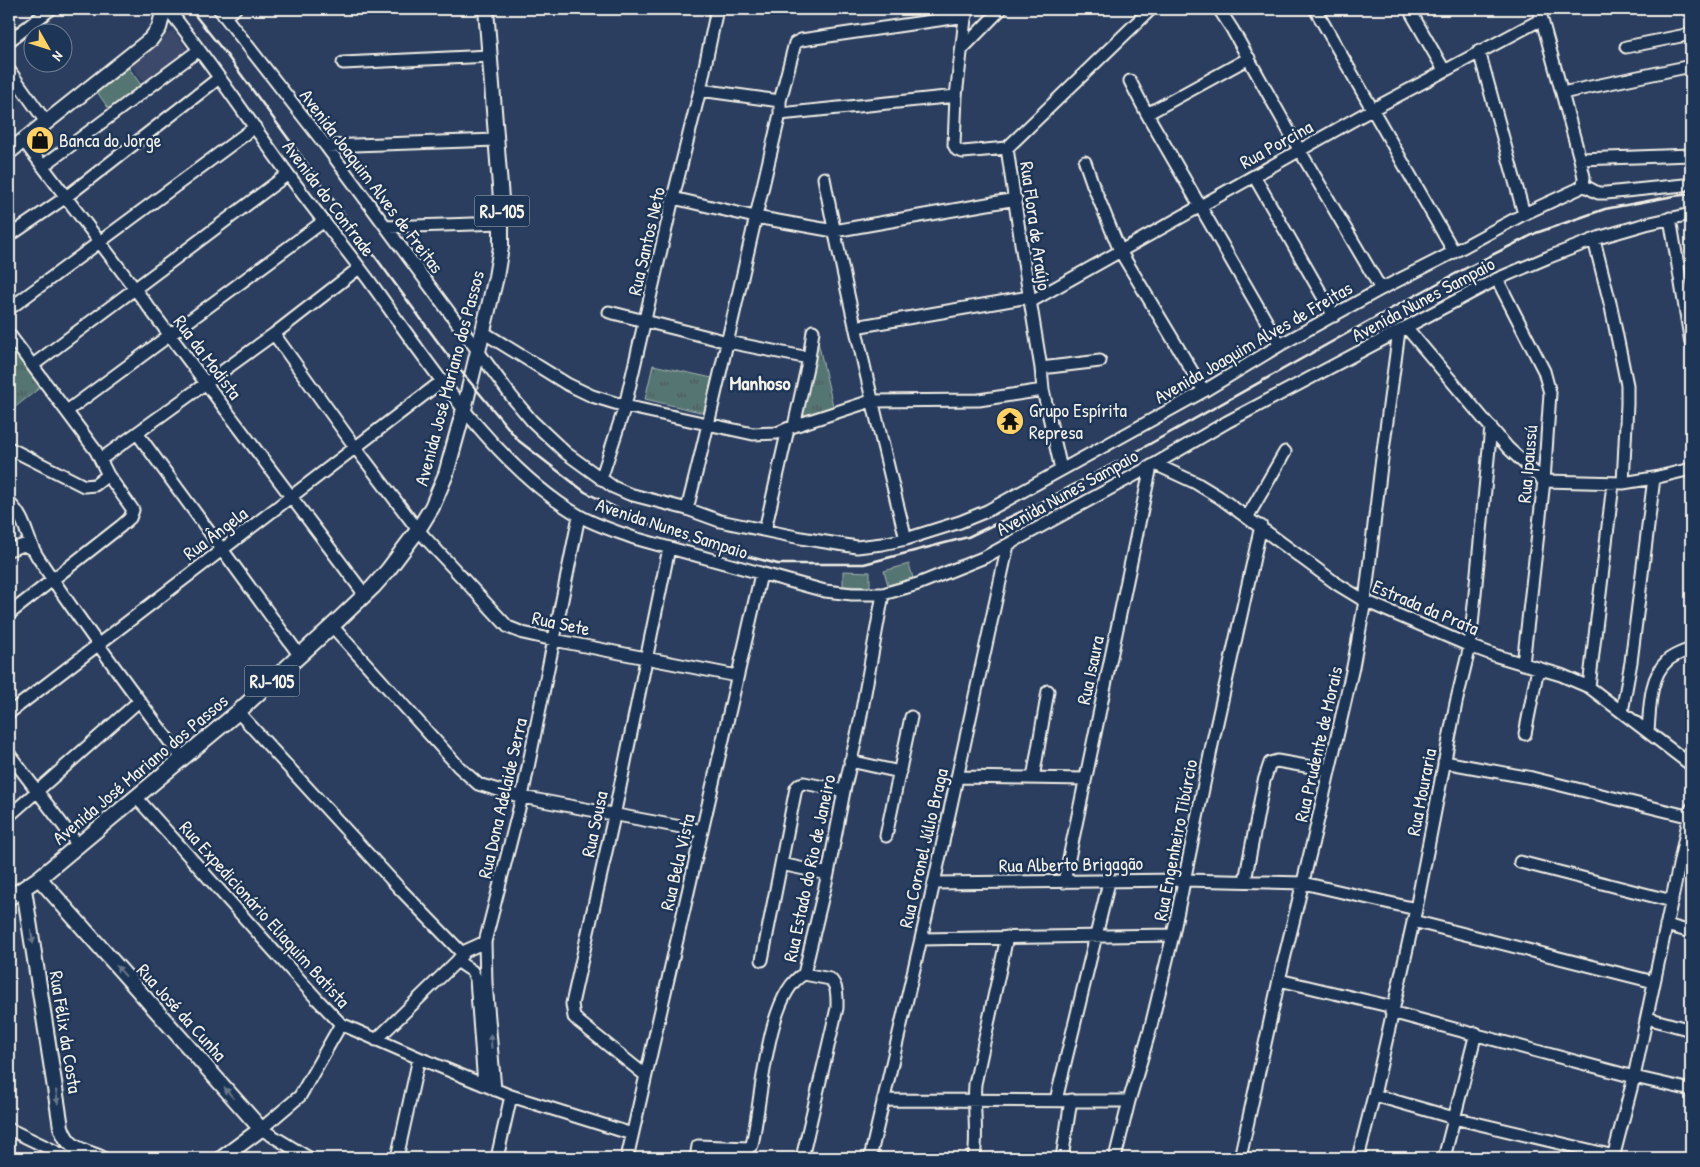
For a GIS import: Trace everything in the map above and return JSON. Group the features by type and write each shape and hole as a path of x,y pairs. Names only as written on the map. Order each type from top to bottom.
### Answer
{"main road":[{"path":"9,152 151,39 159,28 164,9"},
{"name":"Avenida José Mariano dos Passos","path":"9,898 39,878 238,712 300,656 365,595 388,570 418,530 432,507 442,485 464,409 499,262 502,223 486,9"},
{"name":"Rua José da Cunha","path":"39,878 261,1129"},
{"name":"Rua Félix da Costa","path":"24,889 61,1127 64,1137 69,1143 101,1158"},
{"path":"222,1158 261,1129"}],"street":[{"path":"9,41 50,9"},
{"name":"Avenida do Confrade","path":"168,9 288,174 464,409"},
{"path":"221,12 236,9"},
{"name":"Rua Santos Neto","path":"601,479 625,406 700,90 717,9"},
{"path":"962,48 1000,9"},
{"path":"1007,148 1151,9"},
{"path":"1219,9 1381,289"},
{"path":"1315,9 1454,252"},
{"path":"1409,9 1444,70"},
{"name":"Avenida Joaquim Alves de Freitas","path":"221,12 326,146 512,398 532,421 566,453 601,479 629,494 686,509 720,521 825,543 857,547 882,544 906,539 960,522 987,511 1204,391 1280,345 1381,289 1583,185"},
{"path":"686,509 728,342 780,114 780,101 790,68 794,46 797,41 801,40 966,13"},
{"name":"Rua Flora de Araújo","path":"966,13 953,140 957,150 968,152 1007,148 1043,390 1060,469"},
{"path":"1540,14 1580,159 1584,177 1583,185 1598,193 1684,185"},
{"name":"Rua Porcina","path":"855,327 1030,299 1479,51 1540,14"},
{"path":"1626,47 1691,34"},
{"path":"43,166 199,50"},
{"path":"1479,51 1524,214"},
{"path":"343,63 490,56"},
{"path":"1147,114 1248,58"},
{"path":"1562,93 1691,66"},
{"path":"9,70 46,122"},
{"path":"9,236 66,196 220,78"},
{"path":"1130,82 1280,345"},
{"path":"700,90 780,101"},
{"path":"780,114 956,96"},
{"path":"9,309 255,127"},
{"name":"Rua da Modista","path":"23,140 365,595"},
{"path":"326,146 496,140"},
{"path":"1580,159 1691,155"},
{"path":"1085,162 1120,251 1204,391"},
{"path":"33,365 288,174"},
{"path":"1254,176 1334,316"},
{"path":"824,178 871,402 906,539"},
{"path":"673,198 755,217 834,231 1016,199"},
{"name":"Avenida Nunes Sampaio","path":"464,409 525,476 549,496 579,516 634,538 825,591 852,594 883,594 918,584 985,557 1153,465 1227,422 1498,279 1626,229 1691,214"},
{"path":"1670,218 1691,343"},
{"path":"67,411 324,221"},
{"path":"386,227 502,223"},
{"path":"1589,687 1628,404 1627,385 1611,307 1594,240"},
{"path":"101,459 274,334 359,268"},
{"name":"Rua Ipaussú","path":"1498,279 1544,371 1550,393 1544,481 1523,664"},
{"path":"609,312 728,342 809,358"},
{"path":"1403,329 1515,455 1544,481 1618,483 1654,478 1691,469"},
{"name":"Rua Prudente de Morais","path":"1240,1158 1279,980 1353,667 1365,601 1380,466 1403,329"},
{"path":"765,530 809,358 813,331"},
{"path":"483,332 578,390 606,401 709,423 741,432 777,433 871,402 979,400 1043,390"},
{"path":"9,334 101,459 108,475 133,510 128,520 9,614"},
{"name":"Rua Sete","path":"274,334 418,530 504,624 517,631 554,640 737,676"},
{"path":"1041,368 1100,361"},
{"name":"Rua Ângela","path":"9,713 442,381"},
{"name":"Rua Mouraria","path":"1358,1158 1374,1096 1416,909 1456,703 1470,646 1491,427"},
{"path":"137,433 300,656"},
{"path":"9,448 84,486 94,485 108,475"},
{"path":"1248,516 1284,452"},
{"name":"Estrada da Prata","path":"1153,465 1196,483 1248,516 1337,584 1365,601 1470,646 1561,675 1589,687 1691,765"},
{"name":"Rua Isaura","path":"1064,882 1153,465"},
{"path":"1622,712 1631,662 1654,478"},
{"path":"9,503 15,508 24,522 32,549 52,579 182,758"},
{"name":"Rua Dona Adelaide Serra","path":"489,1088 485,942 522,797 579,516"},
{"name":"Rua Engenheiro Tibúrcio","path":"1115,1158 1174,935 1212,745 1261,526"},
{"path":"9,550 24,545 32,549"},
{"name":"Rua Coronel Júlio Braga","path":"870,1158 934,883 1008,545"},
{"name":"Rua Sousa","path":"645,1075 579,1022 574,1017 572,1007 614,816 669,548"},
{"name":"Rua Bela Vista","path":"627,1158 761,574"},
{"name":"Rua Estado do Rio de Janeiro","path":"696,1158 698,1146 748,1148 752,1145 763,1066 772,1033 783,997 793,982 804,974 828,874 850,761 859,726 883,594"},
{"path":"332,626 464,773 478,784 522,797 702,832"},
{"path":"1648,731 1653,688 1657,674 1668,660 1691,648"},
{"path":"1525,734 1538,668"},
{"path":"1033,778 1048,690"},
{"path":"9,816 139,701"},
{"path":"238,712 472,971 476,979 489,1088"},
{"path":"886,836 911,717"},
{"path":"9,754 78,844"},
{"path":"850,761 900,772"},
{"path":"1244,882 1266,772 1270,763 1277,761 1329,770"},
{"path":"1374,1096 1454,1118 1613,1157 1634,1077 1691,814 1532,778 1444,762"},
{"path":"957,776 1085,779"},
{"path":"762,960 794,792 798,785 804,784 844,791"},
{"name":"Rua Expedicionário Eliaquim Batista","path":"136,797 341,1024 489,1088 632,1134"},
{"path":"1520,862 1672,901"},
{"path":"781,864 828,874"},
{"name":"Rua Alberto Brigagão","path":"934,883 1184,880 1303,883 1416,909"},
{"path":"1056,1100 1109,882"},
{"path":"1413,921 1654,982"},
{"path":"1666,925 1691,932"},
{"path":"921,939 1174,935"},
{"path":"974,1158 976,1126 974,1100 978,1069 1007,937"},
{"path":"376,1040 460,957 485,942"},
{"path":"802,1158 837,1002 836,988 833,982 823,977 804,974"},
{"path":"1279,980 1634,1077 1691,1090"},
{"path":"1647,1018 1691,1030"},
{"path":"261,1129 300,1096 341,1024"},
{"path":"1444,1158 1476,1033"},
{"path":"397,1158 419,1058"},
{"path":"497,1158 511,1096"},
{"path":"883,1100 1129,1101"},
{"path":"1062,1158 1071,1100"},
{"name":"Rua José da Cunha","path":"261,1129 309,1158"},
{"path":"9,1130 70,1158"}],"shaded area":[{"path":"173,30 186,48 186,52 145,84 131,65"}],"green space":[{"path":"129,68 141,85 109,109 97,92"},
{"path":"815,329 834,410 799,419"},
{"path":"9,344 42,386 9,412"},
{"path":"653,365 712,378 704,413 645,399"},
{"path":"909,564 913,578 888,585 884,571"},
{"path":"843,571 870,572 870,587 843,586"}],"railway":[{"path":"190,9 226,54 446,353 519,441 585,492 676,538 778,564 864,564 968,537 1041,502 1139,450 1392,308 1536,233 1605,209 1691,194"}],"place":[{"name":"Banca do Jorge","path":"40,140"},
{"name":"Grupo Espírita Represa","path":"1010,421"}],"district":[{"name":"Manhoso","path":"760,382"}]}
